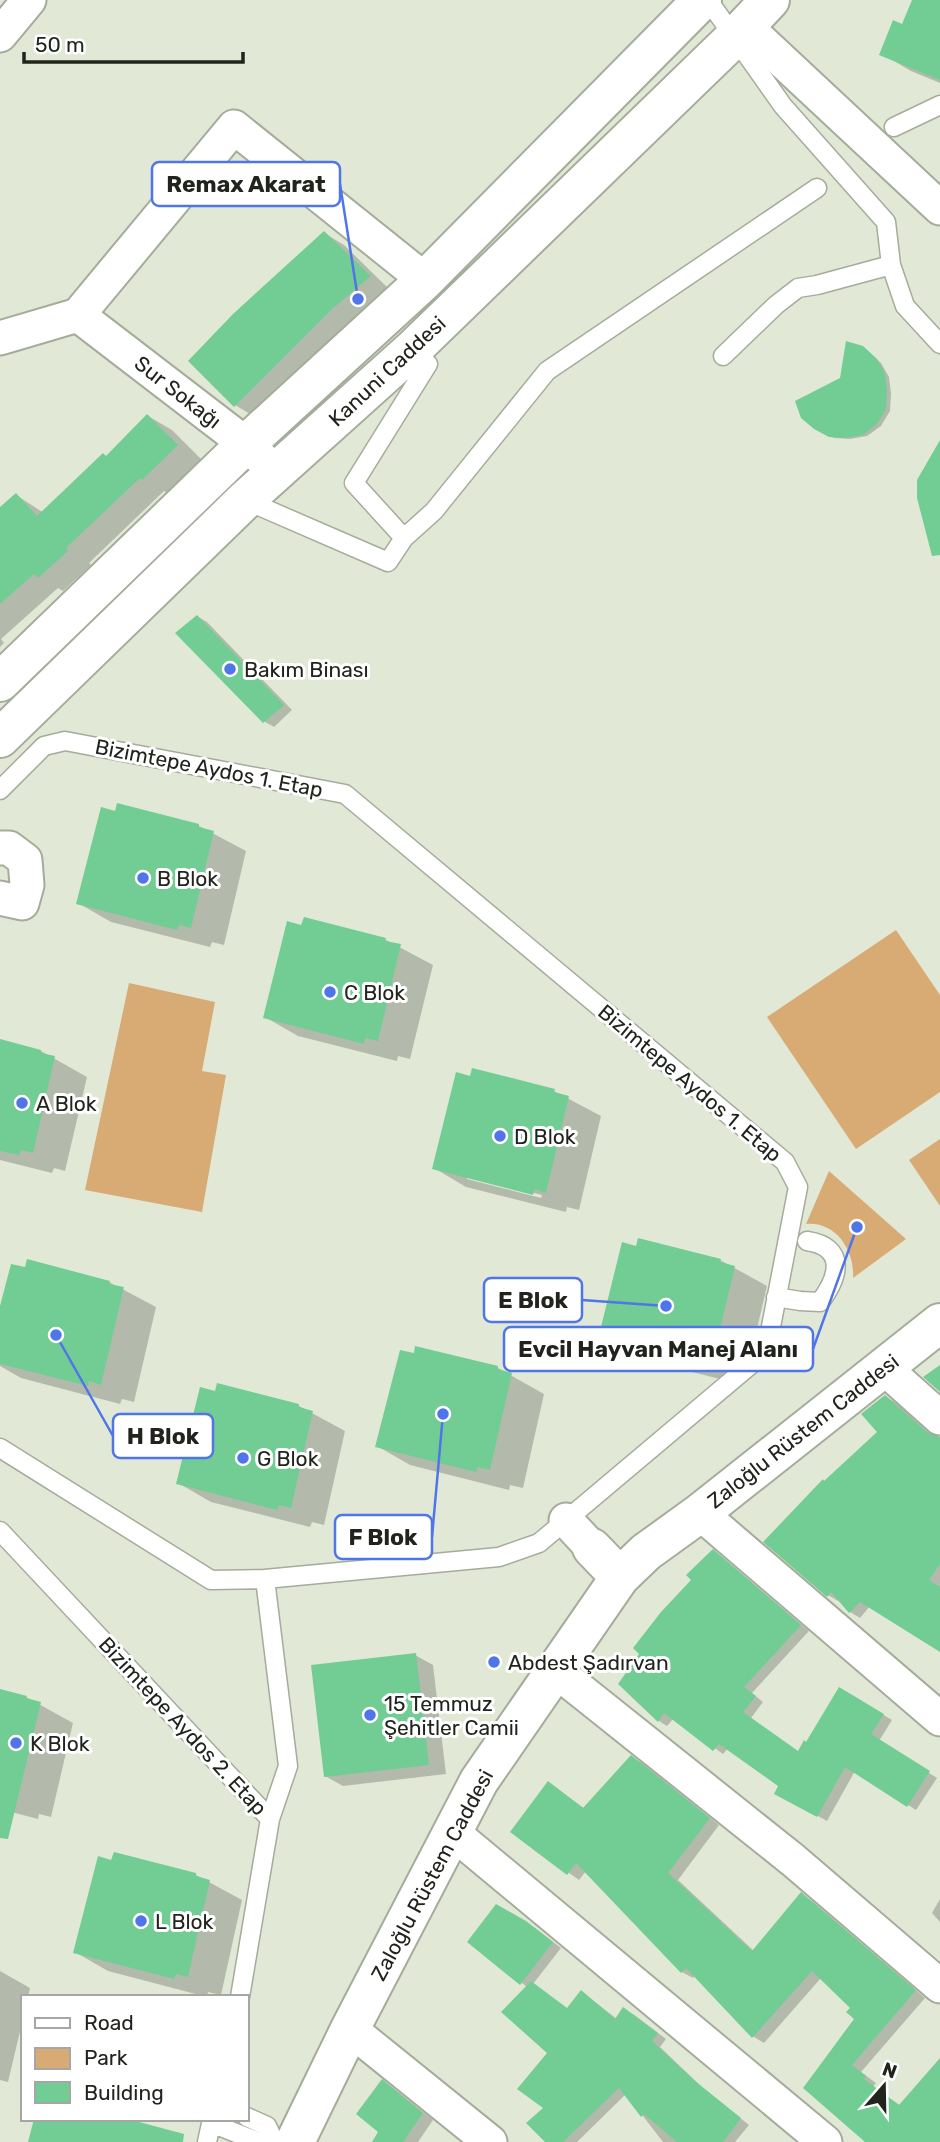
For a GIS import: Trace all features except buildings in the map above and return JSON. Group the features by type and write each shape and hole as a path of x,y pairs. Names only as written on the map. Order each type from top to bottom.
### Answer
{"street":[{"path":"0,35 29,0"},
{"name":"Kanuni Caddesi","path":"0,682 246,444 425,280 702,0"},
{"path":"750,21 940,208"},
{"name":"Kanuni Caddesi","path":"0,738 245,500 413,349 750,21"},
{"path":"0,338 78,315 234,127 425,280"},
{"name":"Sur Sokağı","path":"78,315 246,444 276,472"},
{"path":"0,848 9,848 25,860 27,885 23,903 0,898"},
{"name":"Zaloğlu Rüstem Caddesi","path":"275,2138 351,2029 478,1782 620,1577 646,1552 700,1513 940,1323"},
{"path":"883,1367 940,1418"},
{"path":"700,1513 940,1719"},
{"path":"566,1520 620,1577"},
{"path":"555,1670 793,1860 940,1986"},
{"path":"452,1832 825,2142"},
{"path":"351,2029 490,2142"}],"lane":[{"path":"708,0 750,21 783,106 886,222 891,265 905,306 940,344"},
{"path":"894,127 940,105"},
{"path":"245,500 388,562 404,538 434,511 547,371 817,188"},
{"path":"723,356 776,305 798,288 891,265"},
{"path":"404,538 354,483 428,364 413,349"},
{"name":"Bizimtepe Aydos 1. Etap","path":"0,790 44,746 65,741 345,794 785,1162 798,1187 769,1337 761,1356 539,1543 499,1557 265,1579 211,1580 0,1448"},
{"path":"776,1297 820,1302 832,1287 836,1269 832,1252 821,1244 807,1241"},
{"name":"Bizimtepe Aydos 2. Etap","path":"0,1531 270,1819 240,1995"},
{"path":"265,1579 288,1766 270,1819"},
{"path":"248,2118 275,2138"},
{"path":"207,2142 211,2121 275,2138"}],"green space":[{"path":"896,930 940,995 940,1092 856,1149 767,1017"},
{"path":"129,983 215,1002 202,1071 226,1075 202,1212 85,1190"},
{"path":"940,1139 940,1206 909,1160"},
{"path":"829,1171 906,1239 853,1278 851,1258 842,1240 826,1227 806,1224"}],"place":[{"name":"Remax Akarat","path":"358,299"},
{"name":"Bakım Binası","path":"230,669"},
{"name":"B Blok","path":"143,878"},
{"name":"C Blok","path":"330,992"},
{"name":"A Blok","path":"22,1103"},
{"name":"D Blok","path":"500,1136"},
{"name":"Evcil Hayvan Manej Alanı","path":"857,1227"},
{"name":"E Blok","path":"666,1306"},
{"name":"H Blok","path":"56,1335"},
{"name":"F Blok","path":"443,1414"},
{"name":"G Blok","path":"243,1458"},
{"name":"Abdest Şadırvan","path":"494,1662"},
{"name":"15 Temmuz Şehitler Camii","path":"370,1715"},
{"name":"K Blok","path":"16,1743"},
{"name":"L Blok","path":"141,1921"}]}
